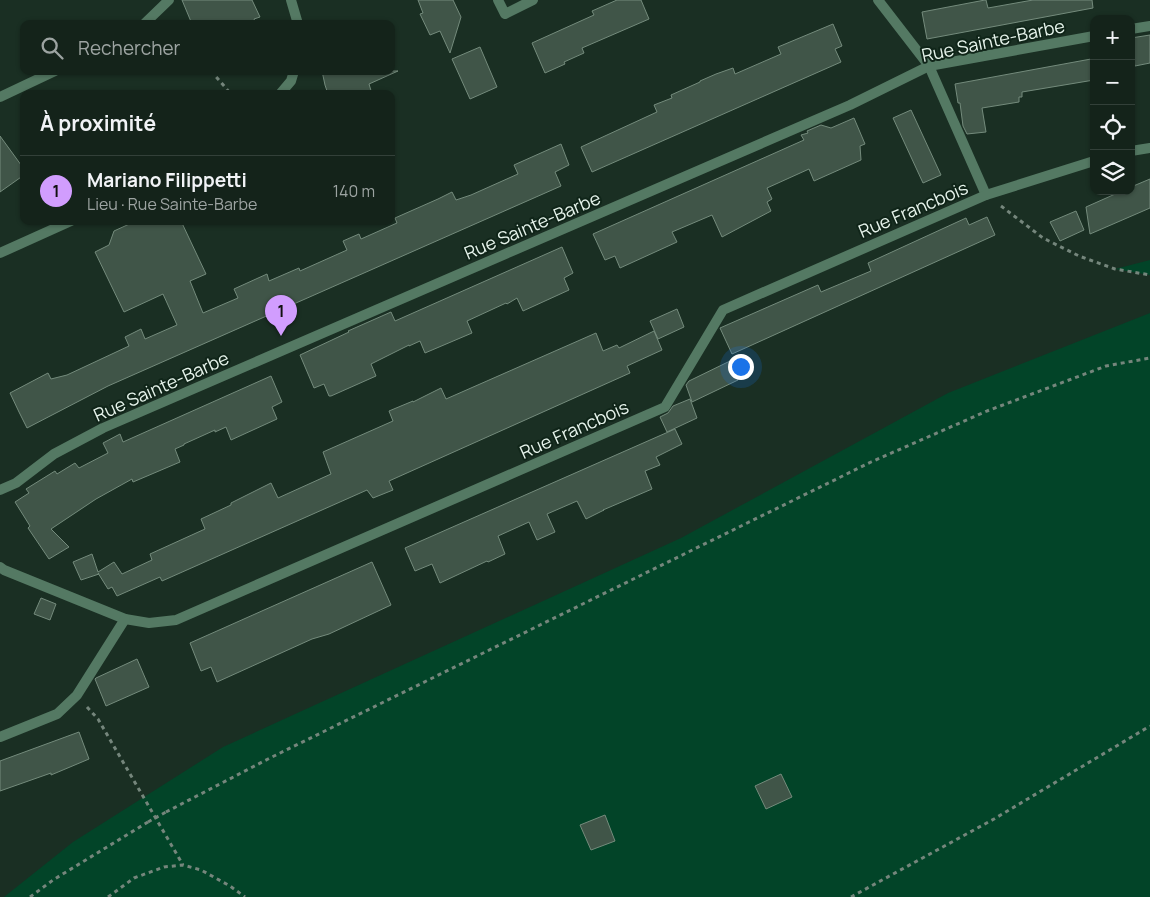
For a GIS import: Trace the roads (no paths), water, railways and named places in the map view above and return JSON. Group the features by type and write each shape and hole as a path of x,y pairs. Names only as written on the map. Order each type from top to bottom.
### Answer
{"street":[{"path":"148,20 169,0"},
{"path":"291,0 297,20"},
{"path":"498,0 505,14 533,0"},
{"path":"878,0 929,66 986,195"},
{"path":"1135,28 1150,26"},
{"name":"Rue Sainte-Barbe","path":"0,490 16,483 54,454 103,428 850,105 929,66 1090,37"},
{"path":"0,97 47,75"},
{"path":"283,90 292,75"},
{"path":"1135,150 1150,148"},
{"name":"Rue Francbois","path":"0,567 125,619 149,623 176,620 665,407 722,310 986,195 1090,161"},
{"path":"0,253 62,225"},
{"path":"0,737 57,714 77,695 125,619"}],"place":[{"name":"Mariano Filippetti","path":"281,336"}]}
